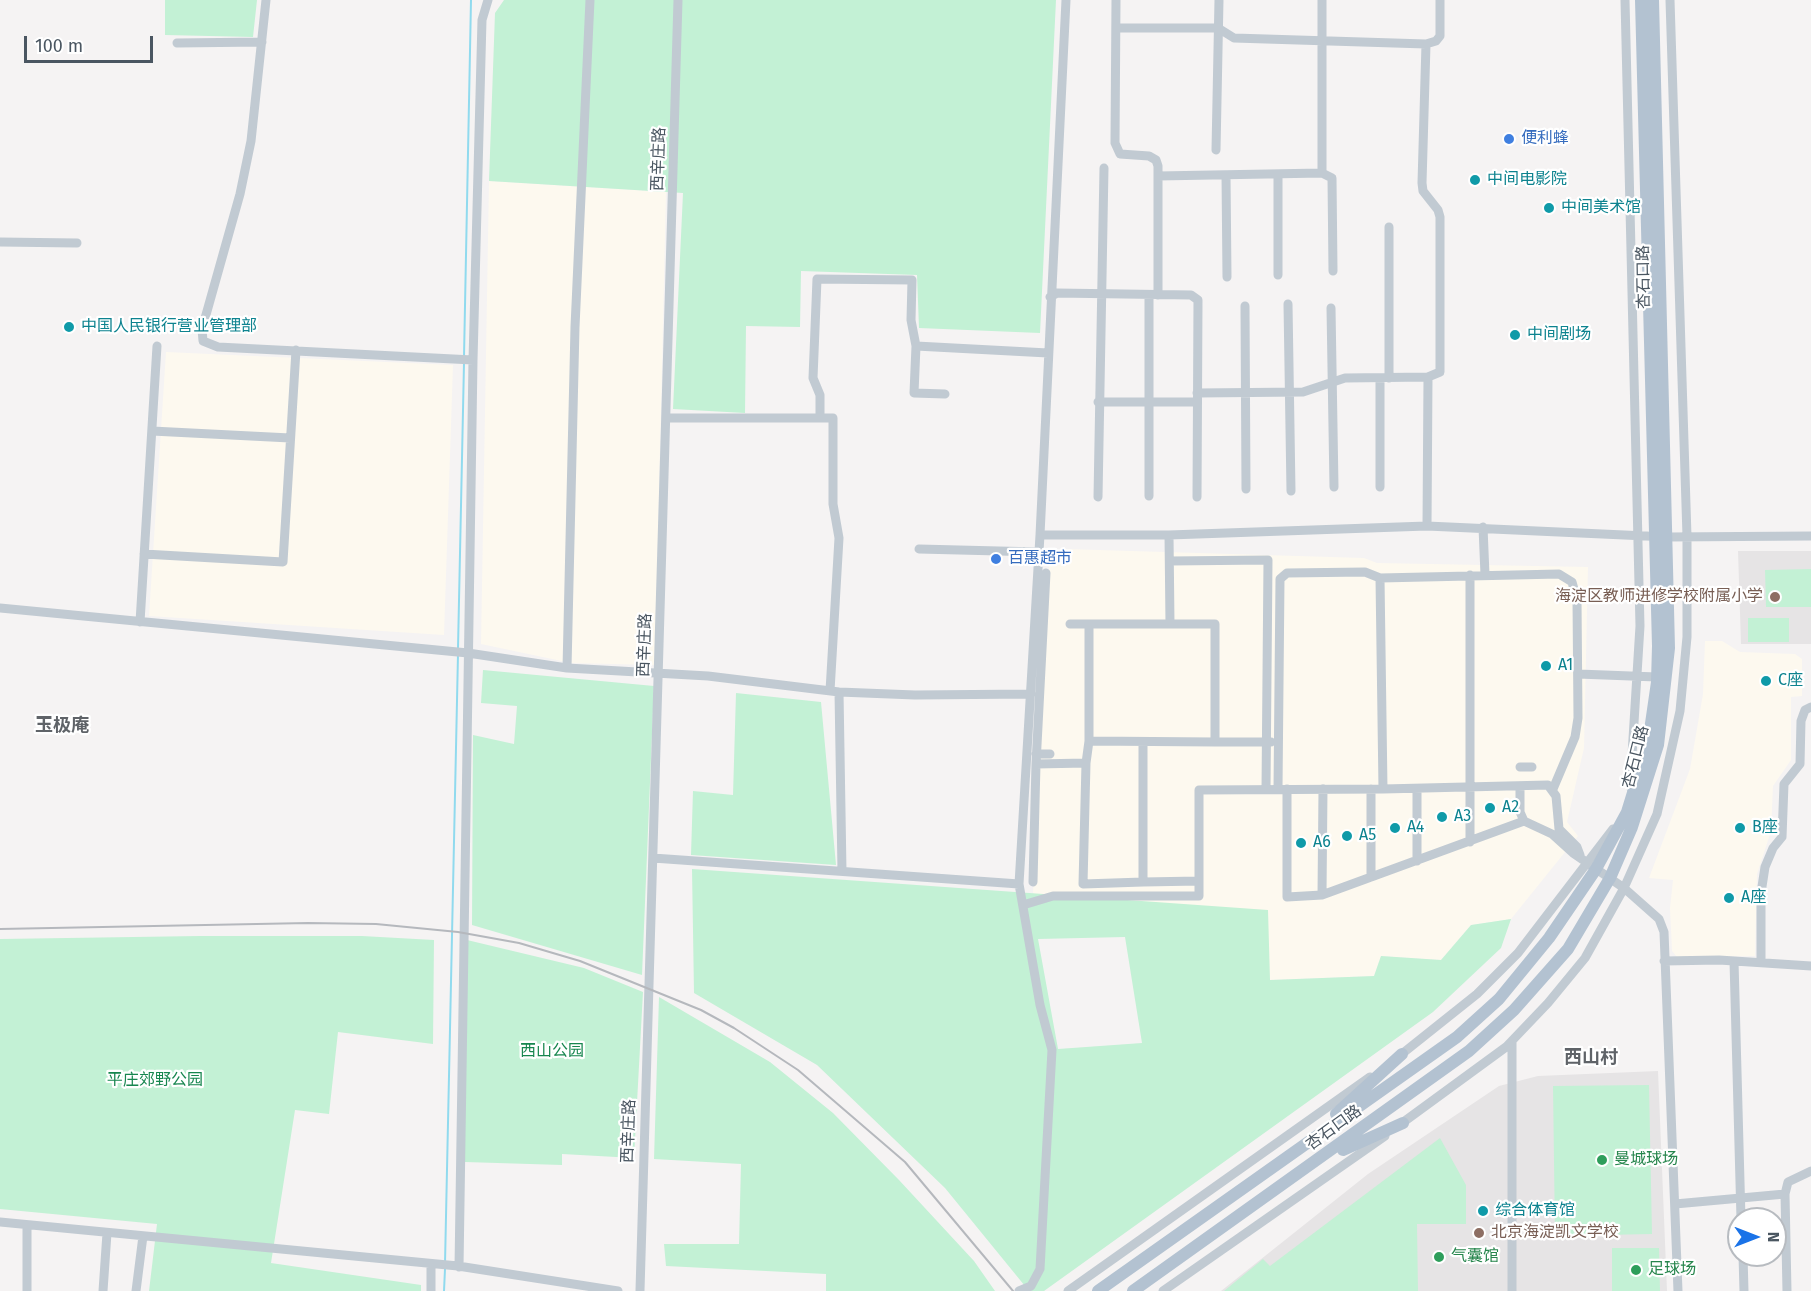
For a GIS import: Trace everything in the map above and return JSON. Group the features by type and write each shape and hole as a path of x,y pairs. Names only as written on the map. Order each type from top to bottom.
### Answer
{"main road":[{"name":"杏石口路","path":"1133,1291 1320,1160 1468,1051 1514,1010 1568,949 1610,879 1632,828 1651,773 1662,718 1669,648 1662,536 1655,305 1641,0"},
{"name":"杏石口路","path":"1653,0 1655,305"},
{"name":"杏石口路","path":"1098,1291 1456,1037 1499,999 1549,938 1627,812 1648,744 1657,677 1662,536"},
{"path":"1295,1150 1402,1054"},
{"path":"1320,1160 1403,1123"}],"street":[{"path":"266,0 251,141 240,194 202,329 203,341 218,347 473,360"},
{"path":"458,1266 473,360 482,20 488,0"},
{"path":"567,668 575,327 590,0"},
{"name":"西辛庄路","path":"640,1291 678,0"},
{"path":"1019,1291 1030,1286 1040,1269 1052,1050 1040,1005 1019,884 1040,535 1066,0"},
{"path":"1116,0 1116,147 1120,154 1152,158 1158,166 1149,496"},
{"path":"1216,150 1219,0"},
{"path":"1322,0 1322,173"},
{"path":"1116,28 1218,28 1234,38 1426,44 1436,41 1440,36 1440,0"},
{"name":"杏石口路","path":"1625,0 1638,534 1638,675 1632,777 1627,812"},
{"name":"杏石口路","path":"1163,1291 1403,1123 1512,1041 1548,1003 1585,958 1624,888 1656,814 1680,711 1687,637 1687,536 1670,0"},
{"path":"177,43 262,42"},
{"path":"1098,402 1197,398 1245,393 1303,392 1346,378 1428,377 1440,372 1441,231 1438,210 1423,191 1422,183 1426,44"},
{"path":"1098,496 1104,168"},
{"path":"1158,176 1322,173 1332,178 1333,270"},
{"path":"1278,174 1278,275"},
{"path":"1226,175 1227,277"},
{"path":"1380,486 1389,227"},
{"path":"0,242 77,243"},
{"path":"820,417 820,395 813,378 817,279 912,280 911,320 916,346 914,393 945,394"},
{"path":"1050,297 1057,293 1191,295 1198,300 1197,497"},
{"path":"1288,304 1292,491"},
{"path":"1655,305 1679,309"},
{"path":"1245,306 1246,489"},
{"path":"1331,308 1334,487"},
{"path":"140,622 157,346"},
{"path":"916,346 1048,353"},
{"path":"144,554 283,562 296,350"},
{"path":"1427,526 1428,377"},
{"path":"666,418 833,418 833,504 839,538 834,692 842,871"},
{"path":"152,431 290,438"},
{"path":"1040,535 1169,535 1427,526 1662,536 1811,536"},
{"path":"1483,527 1485,575"},
{"path":"1169,535 1170,624"},
{"path":"919,549 1039,552"},
{"path":"1170,561 1268,560 1266,789"},
{"path":"1580,855 1573,853 1541,827 1524,821 1322,895 1287,897 1279,742 1280,579 1287,573 1365,572 1380,578 1559,574 1572,582 1577,600 1578,675 1575,737 1553,789 1559,829 1592,866 1624,888 1659,918 1664,932 1678,1291"},
{"path":"1033,882 1036,759 1046,573"},
{"path":"1470,575 1470,842"},
{"path":"1380,578 1383,789"},
{"path":"0,608 468,653 567,668 708,676 834,692 1030,694"},
{"path":"1070,624 1220,625 1215,742"},
{"path":"1089,624 1089,741 1086,763 1083,884 1199,881"},
{"path":"1578,675 1657,677"},
{"path":"1761,962 1761,893 1765,867 1773,848 1782,837 1784,784 1800,764 1801,721 1805,710 1811,707"},
{"path":"1089,741 1279,742"},
{"path":"1143,742 1143,882"},
{"path":"1036,759 1050,754"},
{"path":"1036,759 1086,763"},
{"path":"1520,767 1532,767"},
{"path":"1023,905 1053,896 1199,896 1199,790 1417,789 1548,785 1553,789"},
{"path":"1520,786 1520,812 1524,821"},
{"path":"1322,895 1323,789"},
{"path":"1371,789 1371,877"},
{"path":"1417,789 1417,861"},
{"path":"653,858 1019,884"},
{"path":"1068,1291 1402,1054 1477,994 1518,953 1592,866"},
{"path":"1664,961 1734,961 1811,966"},
{"path":"1734,961 1740,1207"},
{"path":"1512,1041 1512,1291"},
{"path":"1787,1291 1785,1194 1788,1182 1811,1171"},
{"path":"1675,1204 1740,1200 1785,1194"},
{"path":"0,1222 432,1266 458,1266 618,1291"},
{"path":"27,1225 27,1291"},
{"path":"103,1291 106,1233"},
{"path":"136,1291 143,1236"},
{"path":"431,1291 432,1266"},
{"path":"1743,1267 1744,1291"}],"shaded area":[{"path":"489,181 666,192 655,665 571,663 481,644"},
{"path":"166,352 453,365 444,635 149,616"},
{"path":"1065,549 1364,558 1377,563 1588,567 1584,748 1567,822 1578,836 1511,919 1471,925 1441,960 1381,956 1374,976 1269,980 1033,893 1049,566"},
{"name":"海淀区教师进修学校附属小学","path":"1738,551 1811,551 1811,644 1741,644"},
{"path":"1705,641 1722,641 1740,652 1795,654 1802,659 1802,696 1791,697 1791,760 1773,786 1771,831 1757,874 1755,956 1677,957 1672,951 1670,908 1673,880 1649,878 1690,769 1703,694"},
{"name":"北京海淀凯文学校","path":"1658,1071 1667,1291 1221,1291 1368,1174 1499,1086 1538,1076"}],"green space":[{"path":"165,0 257,0 253,37 165,35"},
{"path":"504,0 1056,0 1040,333 919,328 917,275 801,271 800,327 746,326 745,413 673,409 683,193 489,181 495,13"},
{"path":"1811,569 1811,607 1766,607 1765,570"},
{"path":"1748,618 1789,618 1789,642 1748,642"},
{"path":"483,670 654,686 642,975 472,925 473,735 514,744 517,706 481,703"},
{"path":"736,693 821,702 836,865 691,855 693,791 733,795"},
{"path":"692,869 1268,910 1270,980 1374,976 1381,956 1441,960 1471,925 1511,919 1501,948 1433,1012 1044,1291 1029,1291 945,1188 817,1065 694,993","holes":["1125,937 1142,1043 1058,1049 1038,939"]},
{"name":"平庄郊野公园","path":"362,936 434,940 433,1044 338,1032 329,1114 295,1110 271,1263 421,1285 421,1291 149,1291 157,1224 0,1209 0,939"},
{"name":"西山公园","path":"467,940 584,968 643,992 634,1158 562,1154 562,1165 465,1162 463,991"},
{"path":"659,997 770,1062 833,1113 974,1261 995,1291 826,1291 826,1274 666,1266 664,1244 739,1244 741,1164 654,1159"},
{"name":"曼城球场","path":"1649,1085 1652,1234 1555,1236 1553,1086"},
{"path":"1440,1138 1466,1185 1466,1224 1417,1224 1418,1291 1224,1291 1263,1259 1270,1266"},
{"name":"足球场","path":"1612,1248 1659,1248 1660,1291 1612,1291"}],"waterway":[{"path":"464,357 471,0"},
{"path":"458,648 464,363"},
{"path":"445,1263 458,654"},
{"path":"444,1291 445,1269"}],"railway":[{"path":"0,929 308,923 376,924 458,932 519,943 580,961 701,1010 734,1028 798,1070 905,1162 1013,1291"}],"place":[{"name":"便利蜂","path":"1509,139"},
{"name":"中间电影院","path":"1475,180"},
{"name":"中间美术馆","path":"1549,208"},
{"name":"中国人民银行营业管理部","path":"69,327"},
{"name":"中间剧场","path":"1515,335"},
{"name":"百惠超市","path":"996,559"},
{"name":"海淀区教师进修学校附属小学","path":"1775,597"},
{"name":"A1","path":"1546,666"},
{"name":"C座","path":"1766,681"},
{"name":"A2","path":"1490,808"},
{"name":"A3","path":"1442,817"},
{"name":"A4","path":"1395,828"},
{"name":"B座","path":"1740,828"},
{"name":"A5","path":"1347,836"},
{"name":"A6","path":"1301,843"},
{"name":"A座","path":"1729,898"},
{"name":"曼城球场","path":"1602,1160"},
{"name":"综合体育馆","path":"1483,1211"},
{"name":"北京海淀凯文学校","path":"1479,1233"},
{"name":"气囊馆","path":"1439,1257"},
{"name":"足球场","path":"1636,1270"}],"district":[{"name":"玉极庵","path":"62,726"},
{"name":"西山村","path":"1591,1058"}]}
